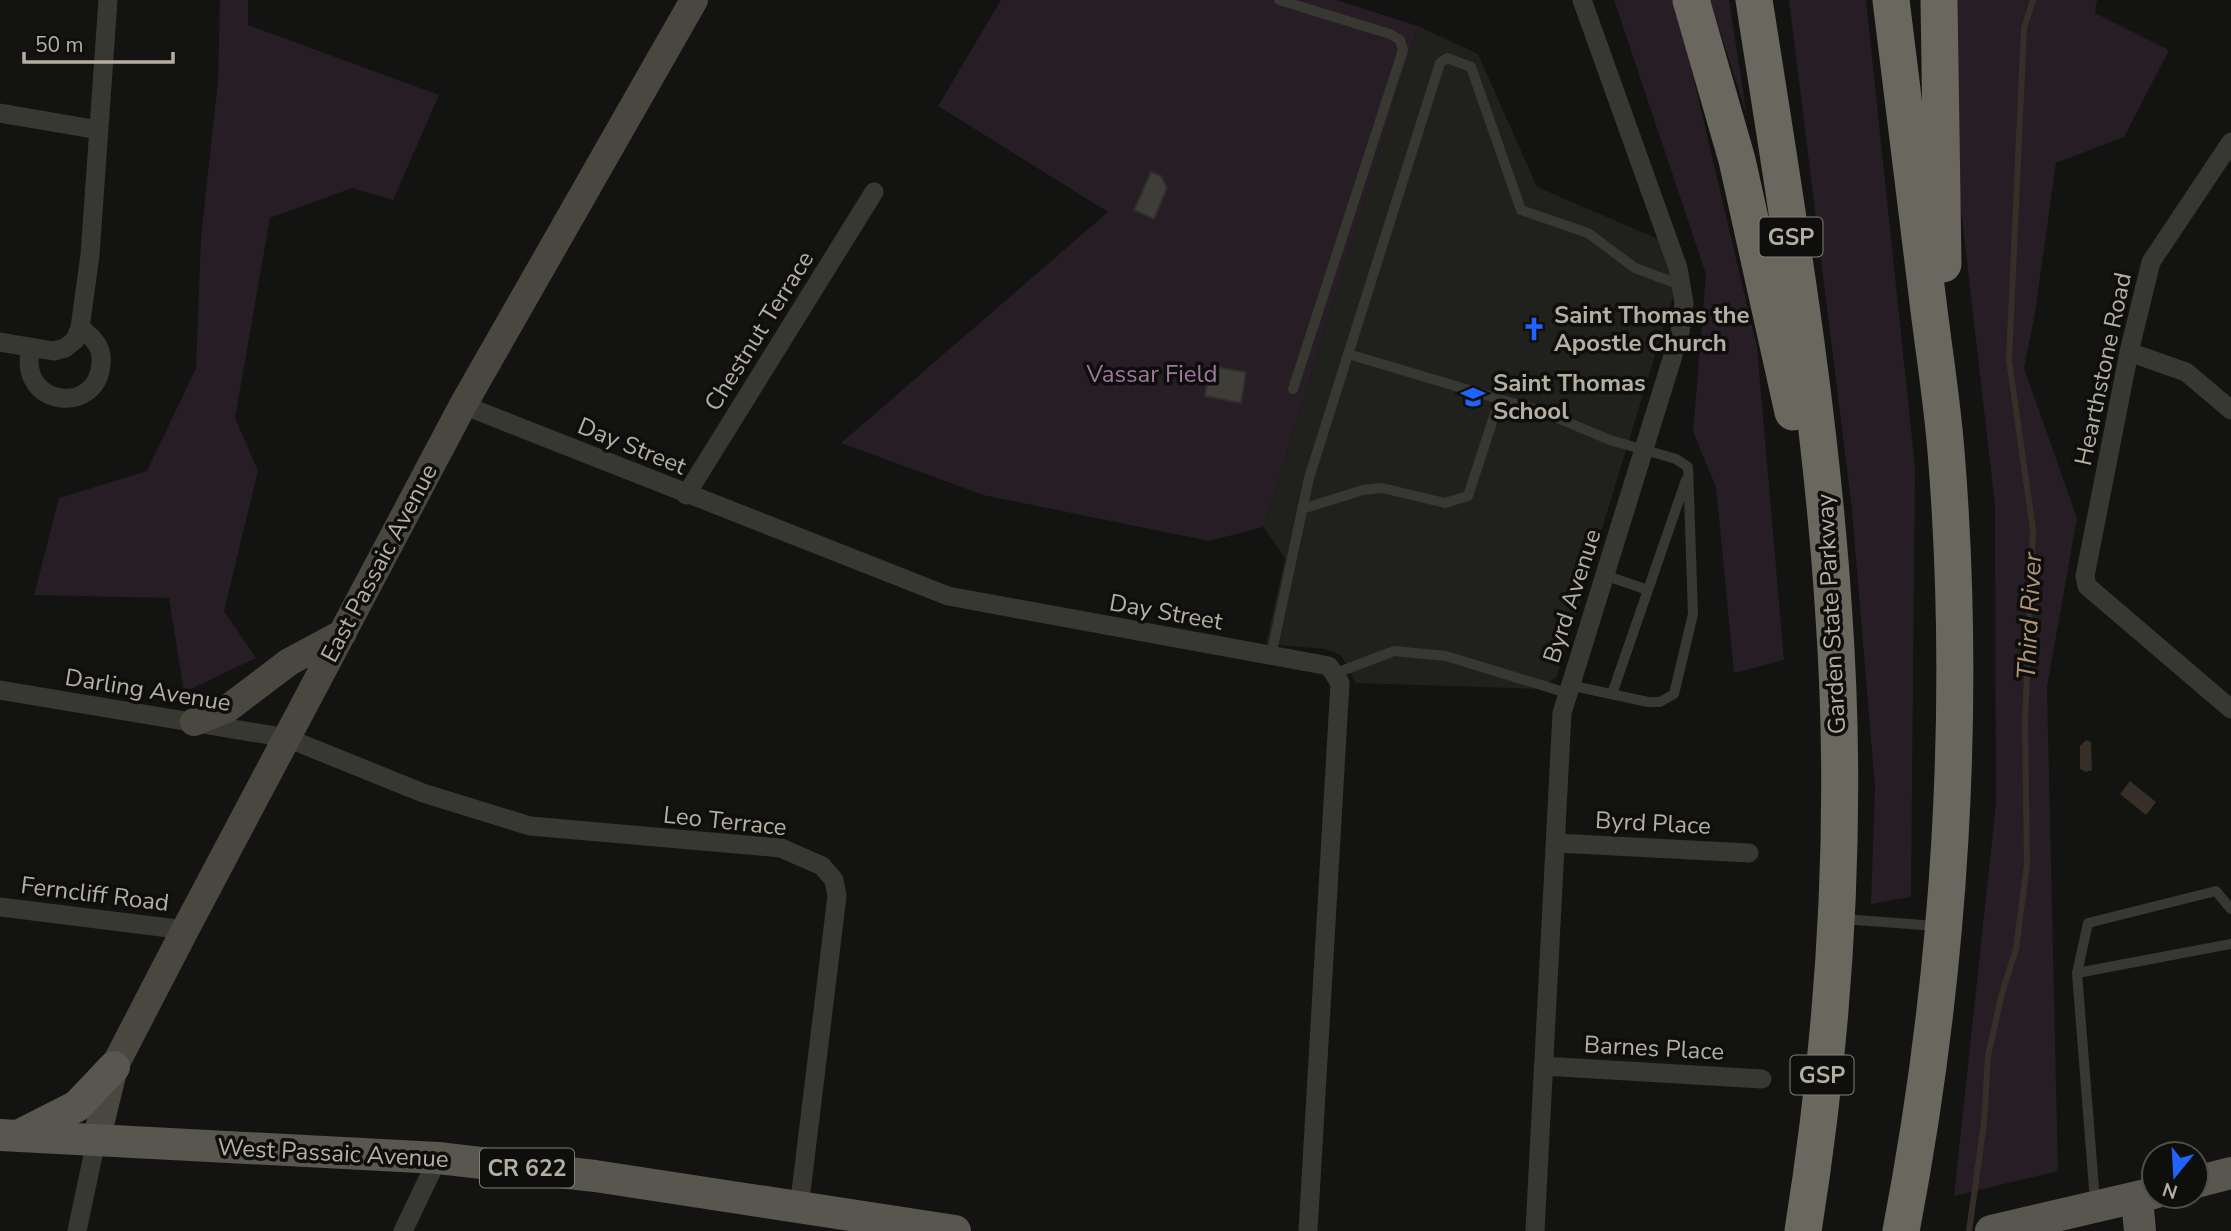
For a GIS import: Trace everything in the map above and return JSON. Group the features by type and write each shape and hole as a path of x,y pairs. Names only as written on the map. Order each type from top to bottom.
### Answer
{"highway":[{"path":"1691,0 1737,160 1764,271 1835,619"},
{"name":"Garden State Parkway","path":"1754,0 1807,341 1823,474 1835,619 1839,766 1835,919 1824,1057 1803,1231"},
{"path":"1891,0 1946,450"},
{"path":"1901,1231 1929,1051 1942,927 1953,706 1939,0"}],"main road":[{"name":"East Passaic Avenue","path":"96,1141 114,1067 184,930 463,405 694,0"},
{"path":"194,722 227,709 289,662 342,633"},
{"path":"9,1136 77,1106 114,1067"},
{"name":"West Passaic Avenue","path":"9,1136 438,1158 595,1176 954,1231"},
{"path":"2210,1178 2231,1172"},
{"path":"2000,1229 2095,1205 2140,1197"},
{"path":"2140,1231 2144,1210"}],"street":[{"path":"0,342 54,351 65,348 75,340 80,328 90,255 108,0"},
{"name":"Byrd Avenue","path":"1535,1231 1562,713 1680,333 1684,303 1674,255 1583,0"},
{"path":"0,113 99,130"},
{"name":"Hearthstone Road","path":"2231,142 2151,262 2129,352 2085,576 2087,586 2231,709"},
{"name":"Chestnut Terrace","path":"686,495 874,192"},
{"path":"31,348 29,370 40,390 61,398 84,394 97,380 102,357 92,337 80,328"},
{"path":"2129,352 2186,372 2231,410"},
{"name":"Day Street","path":"463,405 948,596 1329,666 1336,673"},
{"path":"1308,1231 1340,683 1336,673"},
{"name":"Darling Avenue","path":"0,690 287,738"},
{"name":"Leo Terrace","path":"287,738 423,793 530,826 782,848 822,866 834,880 837,896 799,1208"},
{"name":"Byrd Place","path":"1556,843 1749,853"},
{"name":"Ferncliff Road","path":"0,907 184,930"},
{"name":"Barnes Place","path":"1543,1066 1762,1079"},
{"path":"77,1231 96,1141"},
{"path":"403,1231 438,1158"}],"lane":[{"path":"1279,0 1390,34 1401,40 1403,50 1293,389"},
{"path":"1271,656 1302,509 1440,63 1447,58 1471,67 1521,210 1588,233 1635,268 1681,286"},
{"path":"1336,673 1394,651 1446,656 1568,689 1660,702 1674,694 1692,614 1688,474 1684,462 1610,440 1543,412 1348,354"},
{"path":"1302,509 1363,490 1381,488 1445,503 1468,496 1499,401"},
{"path":"1612,694 1688,474"},
{"path":"1604,575 1648,590"},
{"path":"2095,1205 2077,973 2088,923 2216,891 2231,909"},
{"path":"1835,919 1942,927"},
{"path":"2077,973 2231,944"}],"shaded area":[{"name":"Saint Thomas School","path":"1418,26 1478,54 1537,187 1658,239 1675,290 1557,676 1541,689 1356,683 1341,655 1325,649 1266,644 1285,559 1264,527"},
{"path":"2086,740 2091,742 2092,770 2086,772 2080,769 2080,746"},
{"path":"2130,781 2156,802 2146,815 2120,794"}],"green space":[{"path":"220,0 248,0 248,25 439,95 393,200 352,188 270,218 235,418 258,471 224,611 256,658 184,692 169,598 34,595 59,498 147,471 196,368 201,237 218,81"},
{"name":"Vassar Field","path":"1001,0 1336,0 1418,26 1264,527 1209,541 983,495 841,443 1108,212 938,106"},
{"path":"1614,0 1675,0 1757,347 1784,660 1734,673 1716,487 1693,432 1706,274"},
{"path":"1710,0 1729,0 1747,116"},
{"path":"1789,0 1866,0 1915,467 1911,897 1871,904 1875,787 1852,510"},
{"path":"1958,0 2097,0 2095,13 2169,50 2124,137 2056,163 2035,313 2024,368 2077,518 2047,687 2058,1171 1954,1196 1996,804 1995,505 1945,71"}],"building":[{"path":"1151,172 1161,176 1167,188 1154,219 1134,210"},
{"path":"1210,366 1246,372 1241,403 1205,396"}],"waterway":[{"name":"Third River","path":"1969,1231 1984,1123 1988,1056 2002,993 2016,949 2027,864 2025,722 2033,530 2009,360 2024,28 2033,0"}],"place":[{"name":"Saint Thomas the Apostle Church","path":"1534,329"},
{"name":"Saint Thomas School","path":"1473,397"}]}
